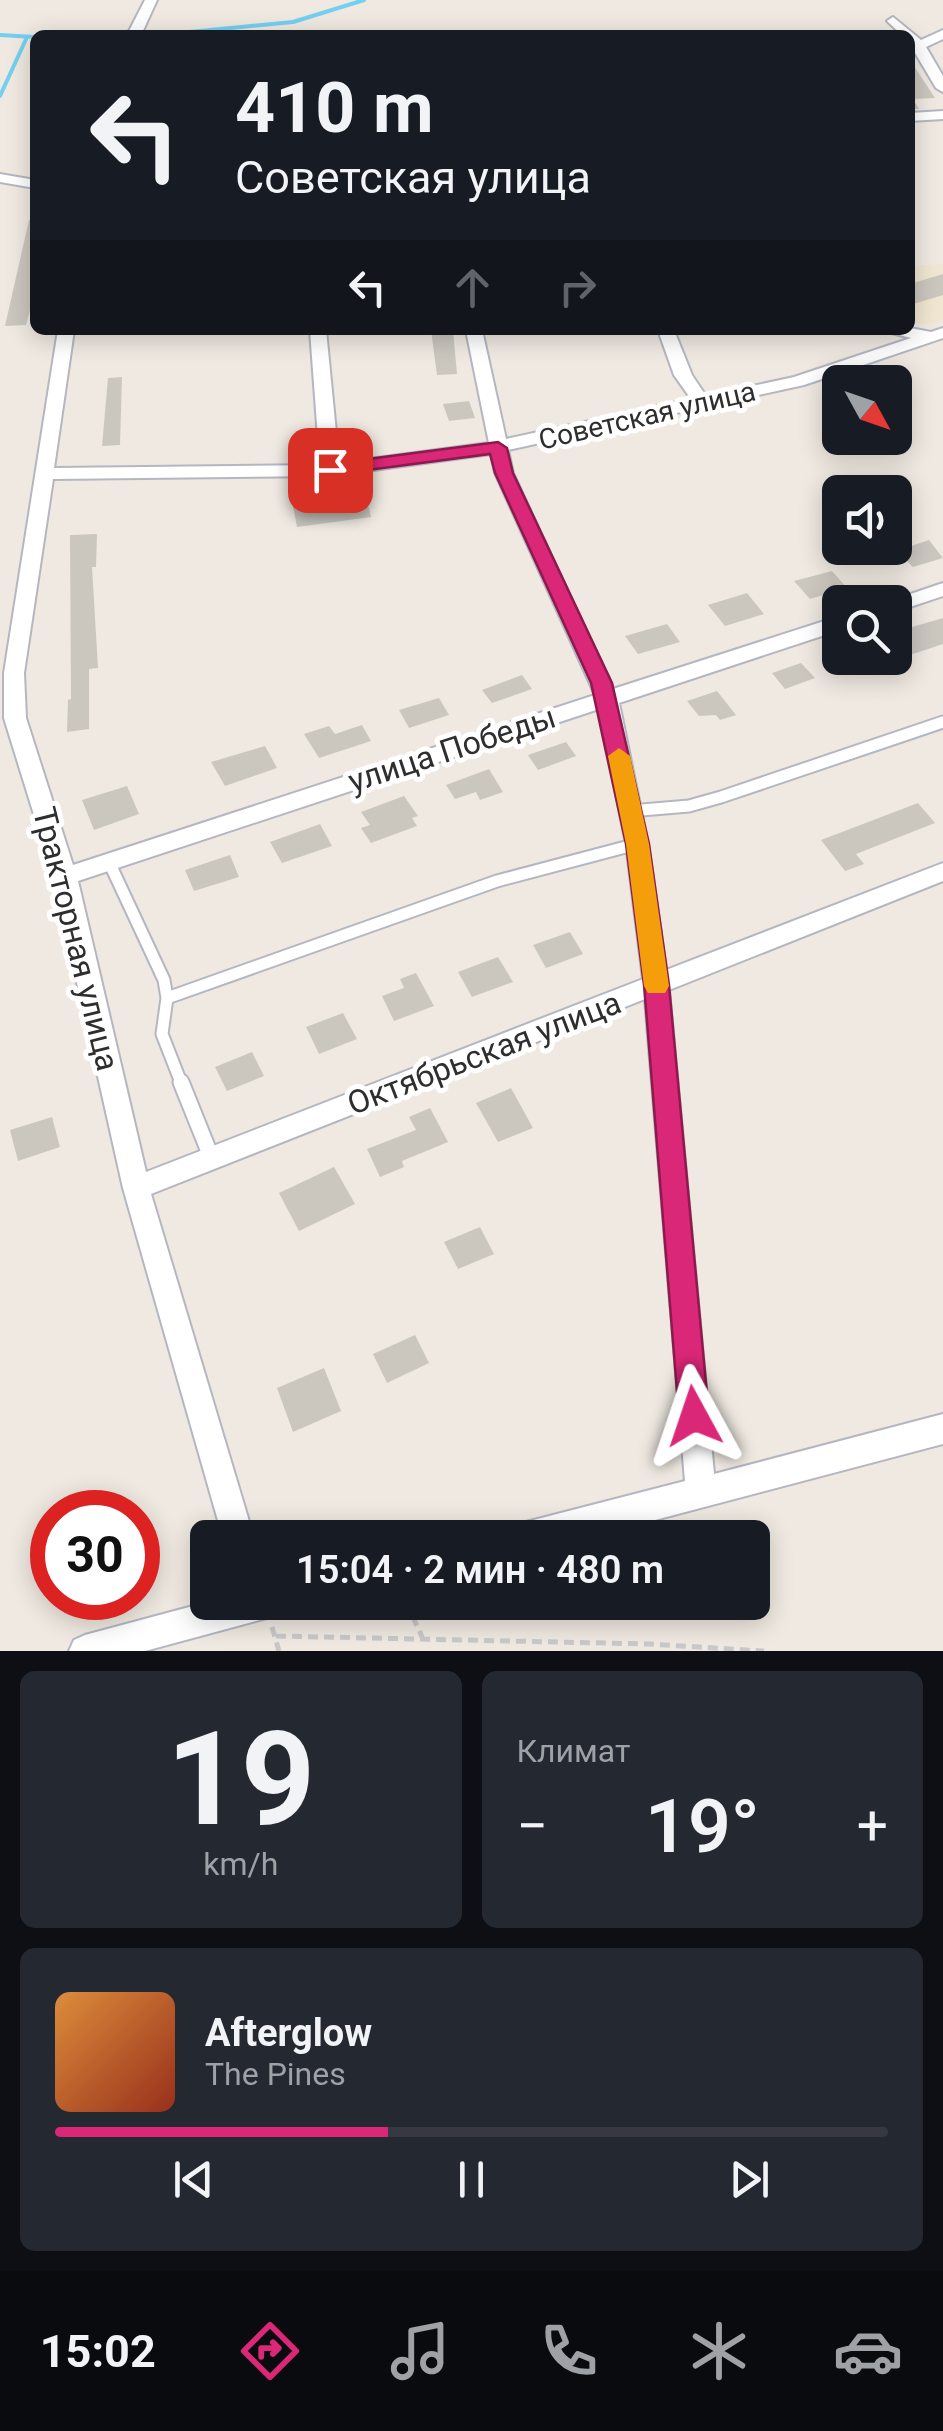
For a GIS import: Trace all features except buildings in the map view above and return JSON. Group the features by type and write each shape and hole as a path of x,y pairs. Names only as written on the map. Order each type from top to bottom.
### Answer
{"street":[{"path":"136,30 151,0"},
{"path":"892,21 905,30"},
{"path":"918,46 943,34"},
{"path":"915,41 943,88"},
{"path":"915,117 943,116"},
{"path":"0,178 30,183"},
{"path":"915,333 940,336"},
{"name":"Тракторная улица","path":"65,335 13,696 15,718 65,876 136,1188 235,1520"},
{"path":"318,335 330,470"},
{"path":"475,335 504,473 607,698 637,844 656,985 701,1494"},
{"path":"668,335 683,375 702,403"},
{"name":"Советская улица","path":"44,474 330,470 498,448 826,374 940,336"},
{"path":"912,599 943,589"},
{"name":"улица Победы","path":"65,876 822,629"},
{"name":"Октябрьская улица","path":"136,1188 943,872"},
{"path":"598,1520 943,1429"},
{"path":"84,1651 201,1620"}],"lane":[{"path":"630,811 689,806 722,797 943,722"},
{"path":"167,998 497,881 637,844"},
{"path":"109,862 164,980 167,998 162,1034 212,1159"}],"path":[{"path":"414,1620 423,1639"},
{"path":"276,1636 764,1651"}],"shaded area":[{"path":"943,264 943,319 937,323 915,324 915,266"}],"waterway":[{"path":"210,30 293,22 364,0"},
{"path":"0,35 30,37"},
{"path":"0,96 27,37"}],"slow traffic":[{"path":"619,756 637,844 657,986"}],"route":[{"path":"330,470 498,448 504,473 607,698 637,844 656,985 694,1416"}]}
